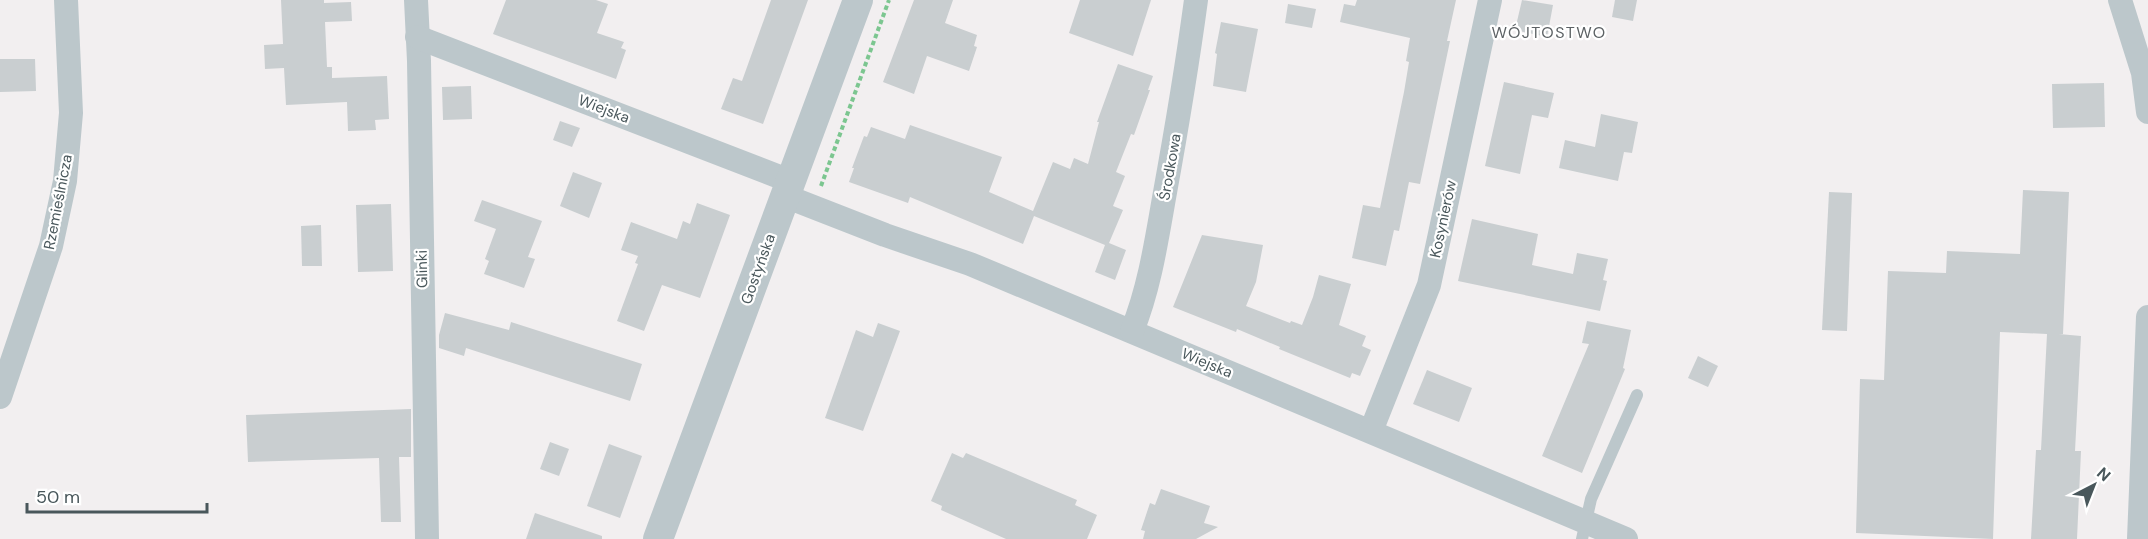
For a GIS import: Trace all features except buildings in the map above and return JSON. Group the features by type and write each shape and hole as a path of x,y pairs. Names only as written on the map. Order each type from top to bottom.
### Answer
{"street":[{"name":"Rzemieślnicza","path":"0,397 51,246 65,181 71,113 66,0"},
{"name":"Glinki","path":"416,0 427,539"},
{"name":"Gostyńska","path":"658,539 858,0"},
{"name":"Środkowa","path":"1132,331 1144,300 1154,254 1184,90 1196,0"},
{"name":"Kosynierów","path":"1371,431 1429,285 1490,0"},
{"path":"2120,0 2143,73 2148,112"},
{"name":"Wiejska","path":"417,37 787,188 885,234 970,264 1371,431 1601,534"},
{"path":"2139,539 2148,317"}],"lane":[{"path":"1601,534 1591,499 1637,395"}],"path":[{"path":"820,189 889,0"}],"district":[{"name":"WÓJTOSTWO","path":"1549,32"}]}
